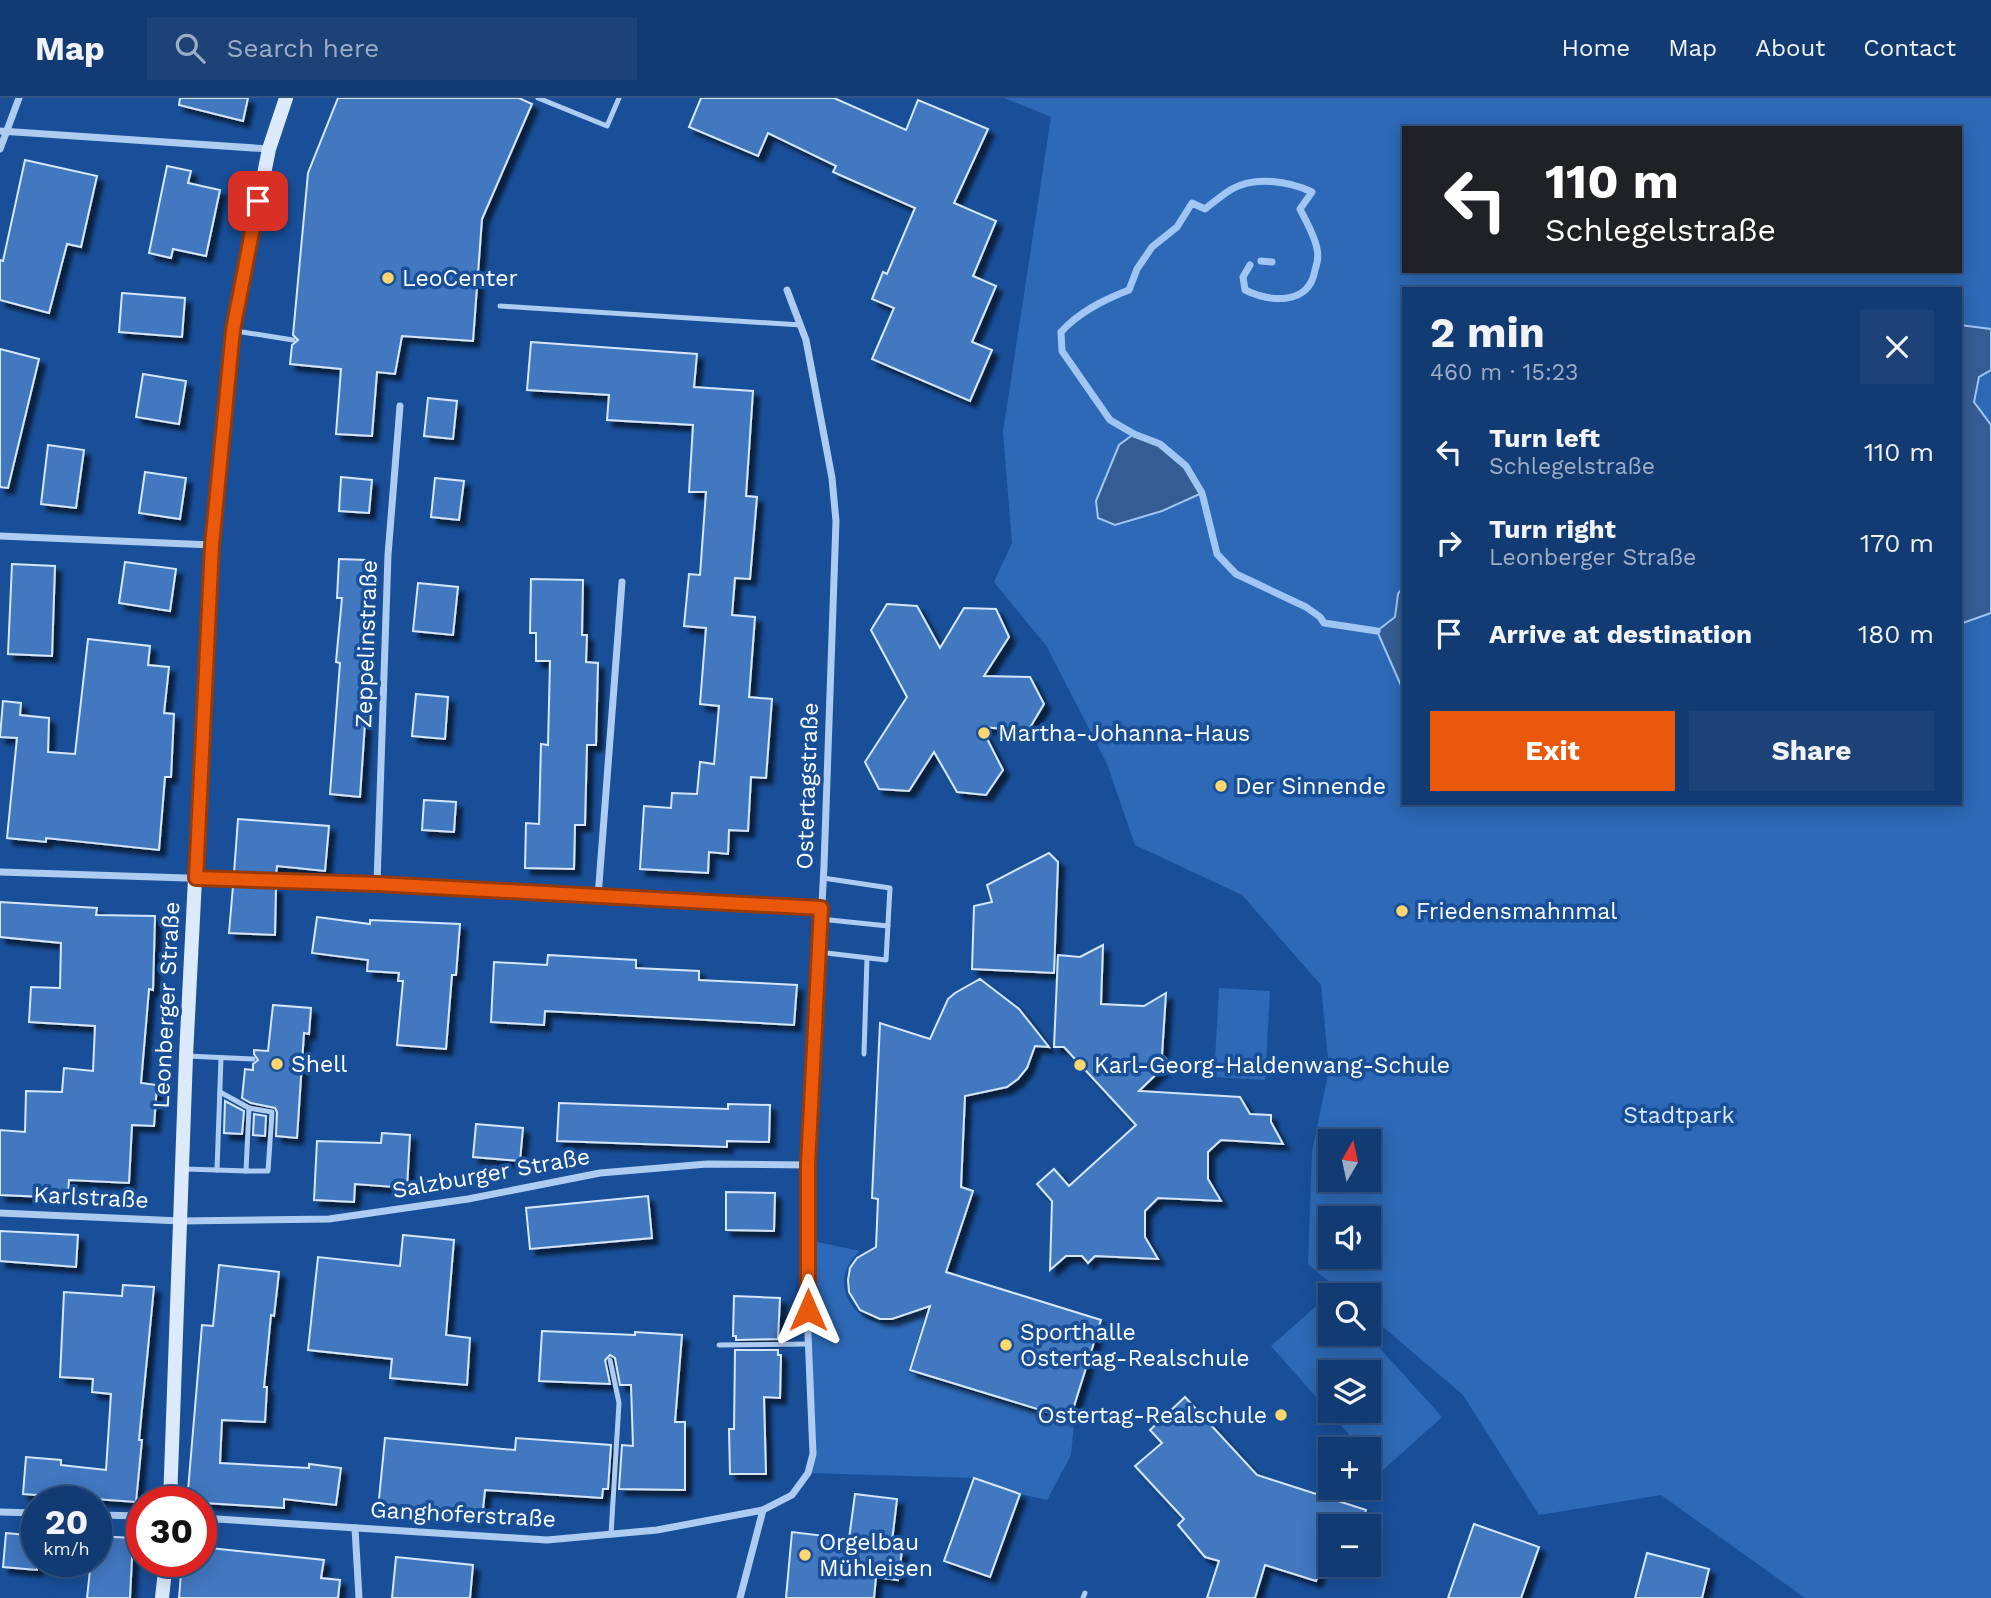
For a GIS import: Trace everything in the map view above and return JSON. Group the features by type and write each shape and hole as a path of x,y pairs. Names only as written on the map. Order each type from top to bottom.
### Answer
{"street":[{"path":"0,149 4,131 19,98"},
{"name":"Leonberger Straße","path":"171,1486 186,1055 212,545 233,330 269,149 286,98"},
{"path":"4,131 269,149"},
{"name":"Ostertagstraße","path":"763,1510 792,1495 808,1473 813,1454 808,1165 823,877 836,521 829,461 806,340 787,290"},
{"name":"Zeppelinstraße","path":"377,884 388,555 400,406"},
{"path":"0,537 212,545"},
{"path":"598,897 622,582"},
{"path":"0,872 377,884 821,908"},
{"name":"Salzburger Straße","path":"181,1221 328,1219 468,1199 600,1173 707,1164 808,1165"},
{"name":"Karlstraße","path":"0,1213 181,1221"},
{"path":"740,1598 763,1510"},
{"name":"Ganghoferstraße","path":"217,1519 547,1541 657,1530 763,1510"},
{"path":"0,1512 21,1513"},
{"path":"355,1528 359,1598"},
{"path":"162,1598 164,1577"}],"lane":[{"path":"538,98 607,126 619,98"},
{"path":"500,306 801,325"},
{"path":"233,330 293,340"},
{"path":"818,952 886,960 890,888 823,877"},
{"path":"820,919 888,926"},
{"path":"864,1054 867,958"},
{"path":"186,1055 253,1059"},
{"path":"217,1170 221,1058"},
{"path":"181,1169 268,1171 272,1112 250,1108 220,1092"},
{"path":"246,1171 250,1108"},
{"path":"719,1345 809,1344"},
{"path":"610,1360 619,1403 611,1534"}],"green space":[{"name":"Stadtpark","path":"1004,98 1991,98 1991,1598 1805,1598 1661,1495 1539,1515 1463,1395 1381,1325 1381,1283 1331,1283 1308,1264 1312,1152 1329,1069 1321,985 1242,895 1135,845 1107,764 1047,647 994,582 1012,543 1003,432 1051,117"},
{"path":"1219,988 1270,991 1265,1080 1214,1077"},
{"path":"808,1240 860,1251 847,1267 844,1284 848,1299 858,1312 871,1320 887,1323 904,1318 919,1304 927,1309 908,1372 1074,1423 1071,1455 1047,1500 974,1478 808,1473 813,1454"},
{"path":"1318,1304 1318,1346 1378,1346 1442,1417 1382,1471 1381,1437 1351,1437 1339,1423 1381,1423 1381,1360 1318,1360 1318,1399 1271,1346"}],"shaded area":[{"path":"1962,325 1991,329 1991,370 1979,377 1974,402 1991,425 1991,613 1962,623"},
{"path":"1134,434 1157,444 1174,456 1202,493 1162,511 1115,525 1098,518 1096,501 1119,445"},
{"path":"1402,588 1402,688 1377,631 1395,617 1398,594"}],"building":[{"path":"180,98 248,98 243,121 179,105"},
{"name":"LeoCenter","path":"338,98 519,98 532,104 482,219 473,341 402,336 395,374 377,372 372,436 336,434 341,369 290,364 292,345 298,340 293,335 308,173"},
{"path":"701,98 834,98 906,130 918,100 988,129 954,203 996,221 973,276 996,286 972,342 992,350 970,401 872,359 894,308 872,299 883,272 887,274 915,208 833,172 836,166 768,133 758,156 689,127"},
{"path":"25,160 97,176 81,247 67,244 49,313 0,300 0,260 3,261"},
{"path":"167,166 191,171 188,183 220,190 206,256 173,249 171,258 149,253"},
{"path":"122,293 185,298 182,337 119,332"},
{"path":"531,342 697,354 694,387 753,391 746,496 757,497 750,579 735,578 732,615 755,617 749,697 772,699 766,778 751,777 748,831 729,830 728,854 709,852 708,873 640,869 644,806 671,808 672,793 697,794 700,762 714,764 719,706 700,704 706,628 684,626 689,574 700,575 706,492 689,492 693,425 607,420 609,395 527,390"},
{"path":"0,349 39,359 8,488 0,487"},
{"path":"143,374 186,381 179,424 136,417"},
{"path":"428,398 457,401 453,439 424,436"},
{"path":"48,445 84,450 76,508 41,504"},
{"path":"145,472 186,478 180,519 139,513"},
{"path":"341,477 372,480 369,513 339,511"},
{"path":"435,478 464,481 459,520 431,517"},
{"path":"339,559 367,560 364,625 367,626 361,693 367,693 360,797 330,794 340,663 336,662 342,598 337,598"},
{"path":"125,562 176,569 170,611 119,603"},
{"path":"12,564 55,566 52,656 8,654"},
{"path":"531,579 583,580 582,635 587,635 586,662 598,663 596,745 587,745 585,825 575,825 574,869 525,868 526,823 539,824 541,744 548,745 550,661 536,661 536,633 530,633"},
{"path":"418,583 458,587 453,635 413,631"},
{"path":"887,604 917,606 940,648 964,608 996,609 1009,637 984,676 1030,677 1044,704 1028,731 981,727 1003,770 986,795 957,792 934,752 909,791 879,789 865,762 907,697 871,630"},
{"path":"88,639 150,646 148,665 169,667 164,713 174,714 171,777 165,777 159,850 46,838 46,842 7,838 17,738 0,737 3,701 21,703 20,715 49,718 48,752 75,754"},
{"path":"416,694 448,697 445,739 412,736"},
{"path":"424,800 456,802 454,832 422,830"},
{"path":"238,819 329,826 325,871 277,866 276,875 234,873"},
{"path":"1049,853 1058,862 1054,973 972,969 974,906 992,902 987,885"},
{"path":"233,886 276,887 275,935 229,933"},
{"path":"0,902 97,908 96,915 155,916 153,990 149,989 141,1083 157,1085 154,1126 132,1125 129,1183 69,1180 68,1198 0,1195 0,1130 25,1132 26,1091 62,1092 64,1068 93,1071 95,1026 29,1022 31,987 60,988 61,943 0,937"},
{"path":"317,917 370,924 370,920 460,924 456,975 452,975 446,1049 397,1045 403,981 398,981 399,973 367,971 368,960 312,953"},
{"path":"1103,945 1101,1004 1144,1006 1166,993 1162,1055 1169,1062 1139,1091 1240,1097 1250,1114 1271,1115 1271,1122 1283,1144 1221,1140 1208,1152 1208,1179 1221,1201 1158,1198 1145,1211 1145,1237 1158,1259 1095,1256 1088,1263 1082,1256 1066,1256 1050,1270 1052,1201 1037,1184 1054,1169 1069,1186 1136,1125 1064,1047 1054,1047 1058,955 1080,957"},
{"path":"548,955 636,960 636,968 699,971 699,980 797,985 794,1025 545,1011 544,1025 491,1022 494,962 547,965"},
{"path":"980,979 1019,1009 1049,1047 1035,1046 1027,1068 1007,1087 965,1096 961,1187 973,1191 946,1272 1101,1320 1070,1419 910,1370 930,1306 892,1319 880,1319 860,1310 849,1292 850,1268 857,1258 876,1247 878,1199 872,1198 880,1023 930,1039 948,999"},
{"path":"273,1005 311,1008 309,1034 304,1033 297,1138 276,1136 275,1108 251,1103 242,1098 245,1069 253,1070 253,1064 258,1060 254,1050 268,1051"},
{"path":"225,1101 244,1111 242,1134 224,1133"},
{"path":"559,1103 728,1109 728,1104 770,1105 769,1142 727,1141 727,1147 557,1141"},
{"path":"254,1114 266,1116 265,1136 253,1135"},
{"path":"476,1124 523,1128 520,1161 473,1157"},
{"path":"382,1133 410,1135 407,1188 355,1184 354,1202 314,1200 317,1141 381,1143"},
{"path":"726,1192 775,1193 774,1231 726,1230"},
{"path":"648,1196 652,1238 530,1249 526,1208"},
{"path":"0,1231 78,1235 76,1267 0,1261"},
{"path":"403,1235 454,1240 446,1335 470,1338 467,1385 390,1378 392,1359 308,1350 318,1257 400,1266"},
{"path":"219,1265 279,1272 274,1316 271,1315 264,1387 267,1387 265,1422 222,1420 220,1463 309,1468 309,1464 341,1468 336,1505 284,1499 284,1508 217,1504 217,1486 188,1486 202,1325 213,1326"},
{"path":"123,1285 154,1287 139,1440 142,1440 138,1486 126,1486 126,1501 112,1500 112,1486 24,1486 26,1457 61,1460 61,1465 106,1470 111,1394 92,1392 93,1379 60,1377 64,1292 122,1296"},
{"path":"734,1296 780,1298 778,1339 736,1340 736,1336 733,1336"},
{"path":"542,1331 682,1335 675,1422 685,1422 685,1490 619,1489 622,1445 633,1446 631,1385 620,1385 615,1358 610,1355 605,1360 610,1384 539,1381"},
{"path":"735,1350 778,1350 778,1355 781,1355 780,1398 764,1397 766,1474 730,1474 729,1429 734,1429"},
{"path":"1185,1397 1257,1475 1318,1495 1318,1500 1335,1500 1366,1510 1365,1514 1318,1514 1316,1581 1265,1565 1255,1598 1207,1598 1219,1561 1205,1557 1178,1525 1184,1519 1135,1466 1162,1443 1150,1430"},
{"path":"385,1438 515,1450 516,1438 611,1445 608,1489 603,1489 602,1498 485,1490 482,1519 378,1509"},
{"path":"974,1478 1020,1494 990,1577 944,1561"},
{"path":"855,1494 897,1499 891,1550 902,1551 898,1580 876,1577 874,1598 786,1598 792,1532 849,1539"},
{"path":"1474,1524 1539,1547 1521,1598 1448,1598"},
{"path":"6,1533 21,1534 21,1569 3,1567"},
{"path":"112,1537 126,1538 126,1577 131,1577 130,1598 87,1598 89,1577 112,1577"},
{"path":"217,1549 324,1560 321,1578 340,1580 338,1598 179,1598 181,1577 217,1577"},
{"path":"1647,1553 1709,1569 1702,1598 1635,1598"},
{"path":"396,1557 473,1565 470,1598 392,1598"}],"waterway":[{"path":"1250,265 1243,277 1245,290 1277,298 1287,298 1305,290 1311,282 1318,254 1300,209 1312,192 1293,185 1261,181 1232,189 1205,209 1192,203 1177,227 1152,247 1137,269 1129,290 1092,307 1061,332 1062,351 1110,420 1134,434 1160,444 1186,466 1202,493 1217,554 1236,574 1306,607 1324,623 1377,631"},
{"path":"1261,261 1272,262"}],"place":[{"name":"LeoCenter","path":"388,278"},
{"name":"Martha-Johanna-Haus","path":"984,733"},
{"name":"Der Sinnende","path":"1221,786"},
{"name":"Friedensmahnmal","path":"1402,911"},
{"name":"Shell","path":"277,1064"},
{"name":"Karl-Georg-Haldenwang-Schule","path":"1080,1065"},
{"name":"Sporthalle Ostertag-Realschule","path":"1006,1345"},
{"name":"Ostertag-Realschule","path":"1281,1415"},
{"name":"Orgelbau Mühleisen","path":"805,1555"}],"route":[{"path":"258,201 233,330 212,545 196,878 377,884 821,908 808,1165 808,1310"}]}
